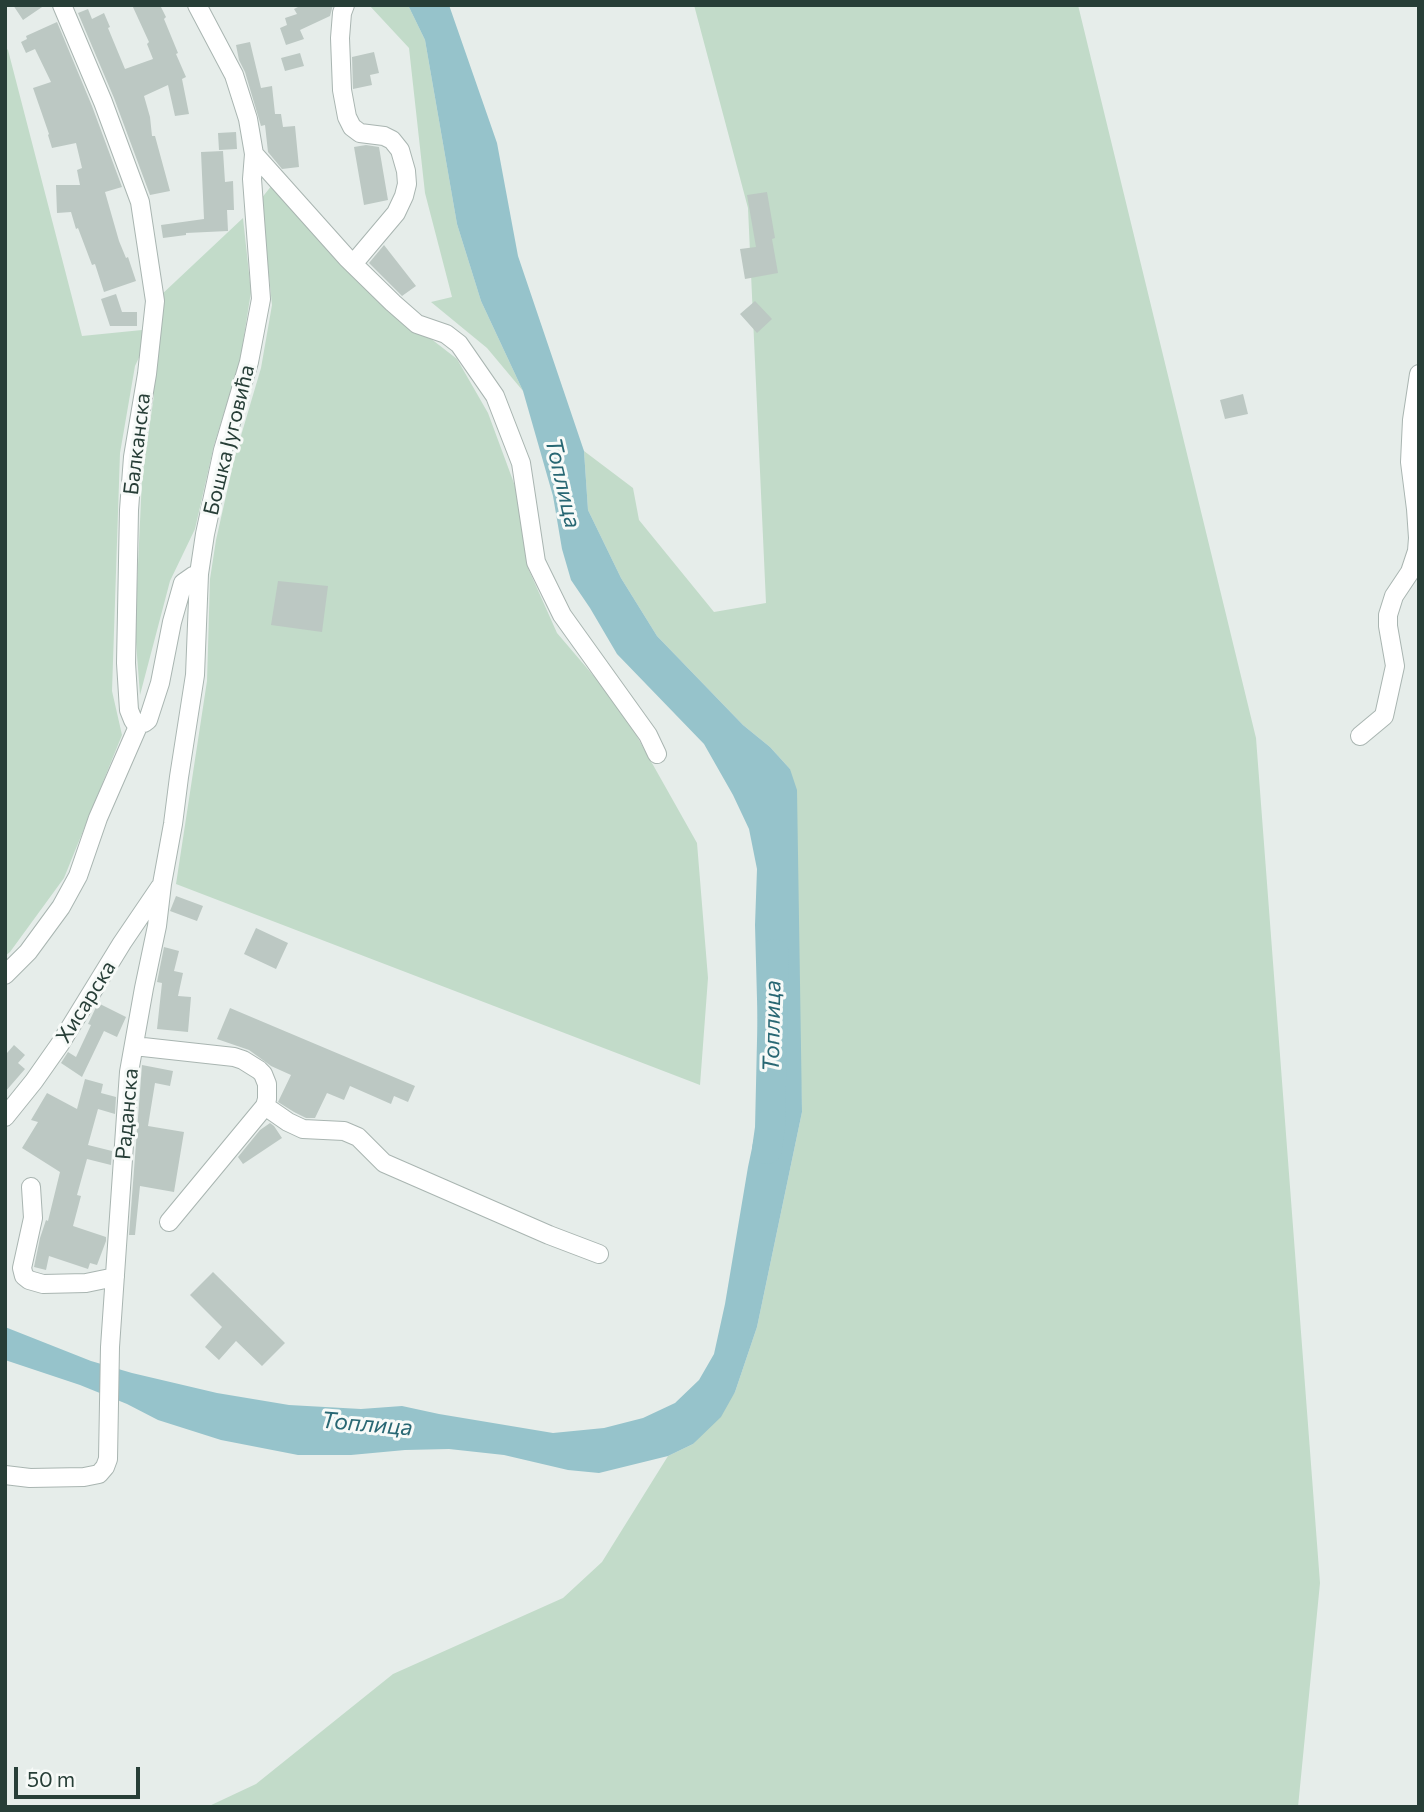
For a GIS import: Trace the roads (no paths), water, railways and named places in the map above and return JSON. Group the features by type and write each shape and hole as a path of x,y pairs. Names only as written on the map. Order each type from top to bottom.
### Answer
{"street":[{"name":"Балканска","path":"62,5 103,102 140,202 155,301 147,374 133,457 129,510 126,625 128,698 132,720 139,724"},
{"name":"Бошка Југовића","path":"162,884 195,675 199,573 205,534 221,462 249,362 261,299 253,179 254,154 247,119 234,75 197,5"},
{"path":"345,5 340,38 342,90 347,117 352,127 359,132 392,140 400,150 407,184 396,213 353,264"},
{"path":"254,154 353,264 417,324 446,334 459,344 495,396 521,463 536,562 562,615 648,735 657,754"},
{"path":"1360,736 1384,716 1395,666 1388,615 1394,596 1410,572 1417,551 1416,509 1410,462 1412,420 1419,374"},
{"path":"5,975 29,952 61,907 78,876 98,818 139,724 148,720 160,682 183,583 199,573"},
{"name":"Раданска","path":"5,1475 30,1478 84,1477 99,1474 108,1459 110,1347 129,1072 157,926 162,884"},
{"name":"Хисарска","path":"5,1116 60,1044 162,884"},
{"path":"134,1046 224,1055 243,1060 259,1070 265,1078 265,1106 169,1222"},
{"path":"265,1106 303,1129 344,1130 358,1137 384,1163 599,1254"},
{"path":"31,1187 33,1218 22,1268 24,1276 43,1284 86,1283 115,1277"}],"water":[{"path":"408,5 449,5 497,143 518,256 584,451 588,510 621,578 657,636 743,725 770,747 790,769 797,790 802,1112 757,1327 735,1392 721,1417 693,1444 668,1456 599,1473 568,1470 504,1455 449,1449 351,1455 298,1455 221,1440 158,1420 80,1385 5,1360 5,1327 91,1361 217,1393 289,1405 361,1409 402,1406 553,1433 604,1428 643,1418 675,1403 699,1380 714,1354 760,1110 755,925 757,869 749,829 704,744 617,654 571,580 562,549 553,496 523,391 481,301 457,224 425,40","holes":["767,985 772,992 781,1058 776,1108 770,1109 764,1007"]}],"waterway":[{"name":"Топлица","path":"767,1149 770,1128 774,954"}]}
